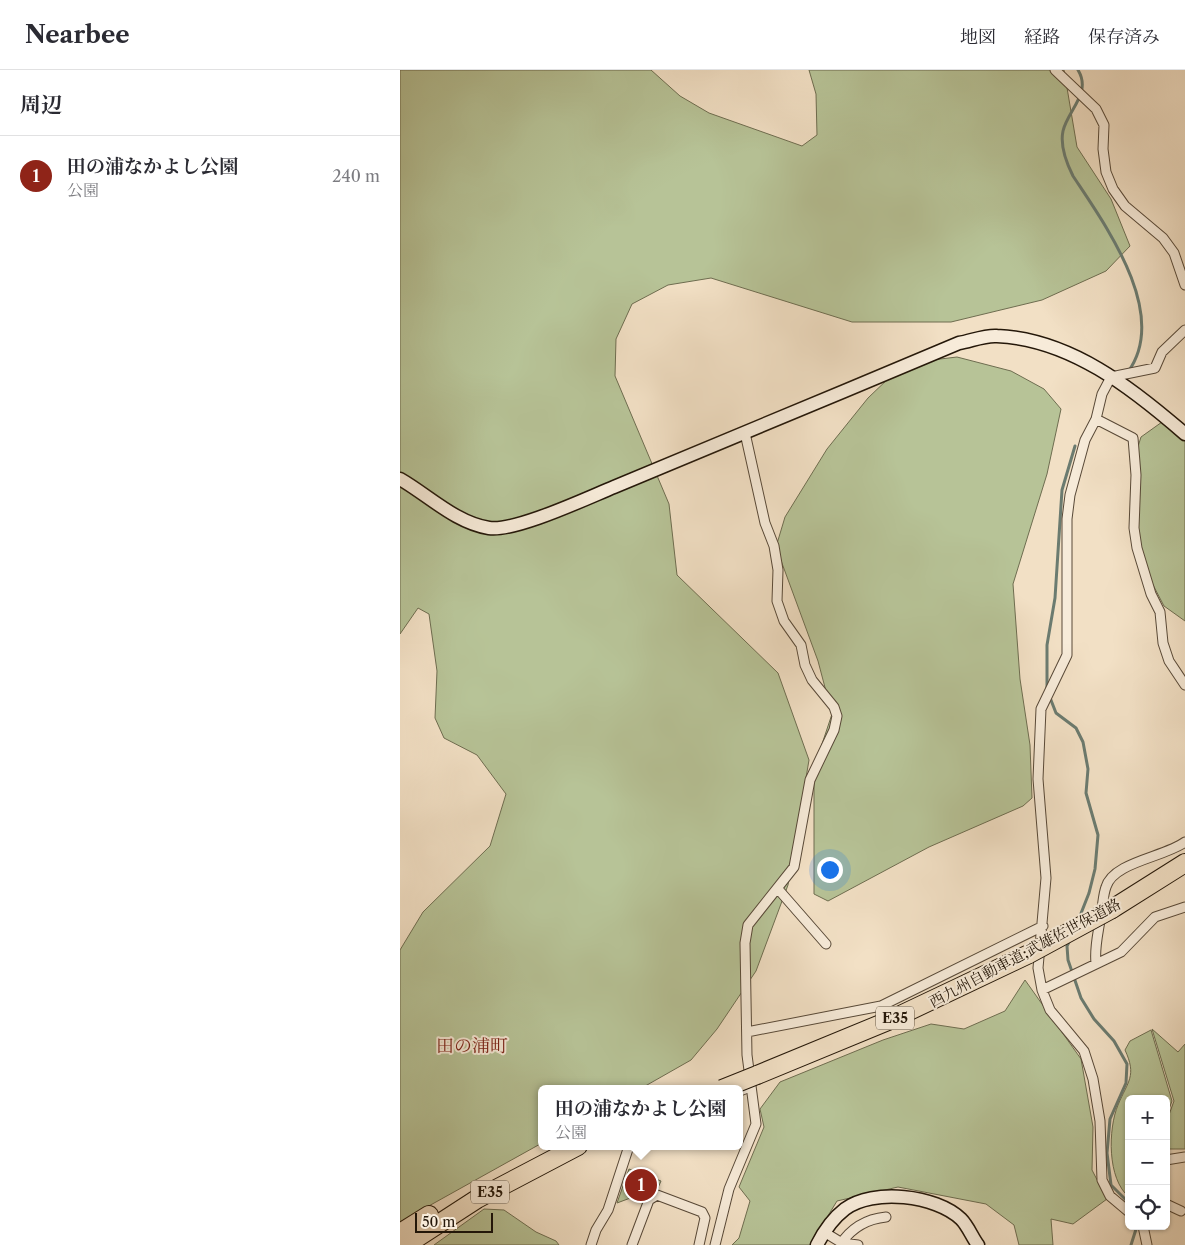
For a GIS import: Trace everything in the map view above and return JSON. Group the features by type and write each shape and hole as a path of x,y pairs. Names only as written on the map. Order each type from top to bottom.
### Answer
{"highway":[{"name":"西九州自動車道;武雄佐世保道路","path":"738,1085 754,1081 888,1022 1029,954 1112,909 1185,863"},
{"name":"E35","path":"400,1234 468,1194 562,1150"},
{"name":"E35","path":"406,1245 477,1199 570,1150"},
{"path":"400,1244 477,1199"}],"street":[{"path":"1054,70 1096,109 1104,125 1105,164 1113,189 1124,206 1163,238 1174,254 1185,285"},
{"path":"1125,1209 1110,1196 1102,1180 1094,1079 1084,1051 1050,1010 1042,990 1038,968 1046,878 1038,779 1041,709 1067,655 1067,519 1070,495 1085,440 1096,419 1102,394 1112,377 1155,368 1162,352 1185,330"},
{"path":"400,479 453,514 490,528 516,524 542,516 960,343 995,336 1026,339 1088,362 1152,406 1185,434"},
{"path":"1096,419 1133,438 1136,475 1134,528 1138,556 1151,594 1160,612 1163,643 1169,661 1185,685"},
{"path":"715,1245 729,1189 756,1124 754,1081 747,1032 744,943 748,925 794,867 810,780 834,730 837,716 834,707 812,680 805,664 801,645 784,621 777,601 778,570 774,546 765,523 745,433"},
{"path":"1096,963 1094,947 1106,885 1113,876 1185,842"},
{"path":"778,889 826,944"},
{"path":"1042,990 1121,952 1155,917 1185,907"},
{"path":"747,1032 882,1006 1043,926"},
{"path":"743,1090 754,1081"},
{"path":"590,1245 596,1230 608,1210 628,1150"},
{"path":"1170,1159 1185,1157"},
{"path":"632,1245 649,1200 657,1196 702,1212 705,1218 698,1245"},
{"path":"817,1245 828,1224 847,1208 890,1196 912,1197 939,1204 961,1219 978,1245"},
{"path":"1170,1206 1181,1211"},
{"path":"841,1244 859,1225 875,1218 886,1217"},
{"path":"1144,1230 1147,1245"},
{"path":"824,1232 841,1244 858,1245"}],"green space":[{"path":"400,70 651,70 680,96 709,113 802,146 817,135 816,94 809,70 1064,70 1077,147 1111,199 1130,246 1106,271 1042,300 951,322 852,322 711,278 668,285 632,304 616,339 615,376 669,504 677,575 778,673 809,760 788,885 756,971 717,1029 691,1060 647,1085 538,1085 538,1145 400,1222 400,950 423,912 490,846 506,794 477,755 444,738 435,718 437,671 429,614 418,608 400,634"},
{"path":"957,357 1011,371 1044,389 1061,409 1047,474 1013,584 1020,679 1030,745 1032,798 1023,806 929,847 828,901 814,894 814,768 832,714 818,661 776,547 785,517 827,449 868,398 891,376 915,362"},
{"path":"1162,422 1185,438 1185,621 1164,606 1151,581 1138,539 1136,453 1141,437"},
{"path":"1025,980 1081,1059 1093,1127 1092,1170 1107,1199 1073,1224 1051,1219 1053,1245 1019,1245 1014,1225 986,1204 898,1187 837,1201 810,1245 732,1245 739,1238 750,1201 739,1187 764,1127 760,1109 780,1082 883,1040 931,1024 964,1029 1005,1011"},
{"path":"1152,1029 1178,1052 1185,1044 1185,1149 1170,1149 1170,1112 1174,1101"},
{"path":"1151,1030 1172,1101 1170,1106 1170,1095 1125,1095 1125,1192 1113,1166 1111,1140 1112,1127 1118,1105 1130,1078 1129,1059 1125,1050 1130,1041"},
{"path":"629,1169 661,1181 657,1190 648,1187 643,1201 633,1197 617,1203"},
{"path":"484,1209 504,1210 536,1232 556,1241 559,1245 434,1245"}],"waterway":[{"path":"1078,70 1082,78 1081,94 1063,131 1063,148 1073,176 1116,245 1129,271 1138,298 1142,324 1139,349 1128,372"},
{"path":"1047,690 1047,645 1055,598 1062,490 1075,446"},
{"path":"1049,695 1056,713 1076,728 1083,742 1088,769 1086,793 1098,835 1095,869 1089,893 1078,921"},
{"path":"1070,940 1067,946 1068,960 1081,998 1094,1019 1114,1041 1127,1064 1126,1083 1110,1119 1107,1153 1111,1185 1125,1199"},
{"path":"1131,1245 1136,1230"}],"place":[{"name":"田の浦なかよし公園","path":"641,1185"}],"district":[{"name":"田の浦町","path":"472,1046"}]}
